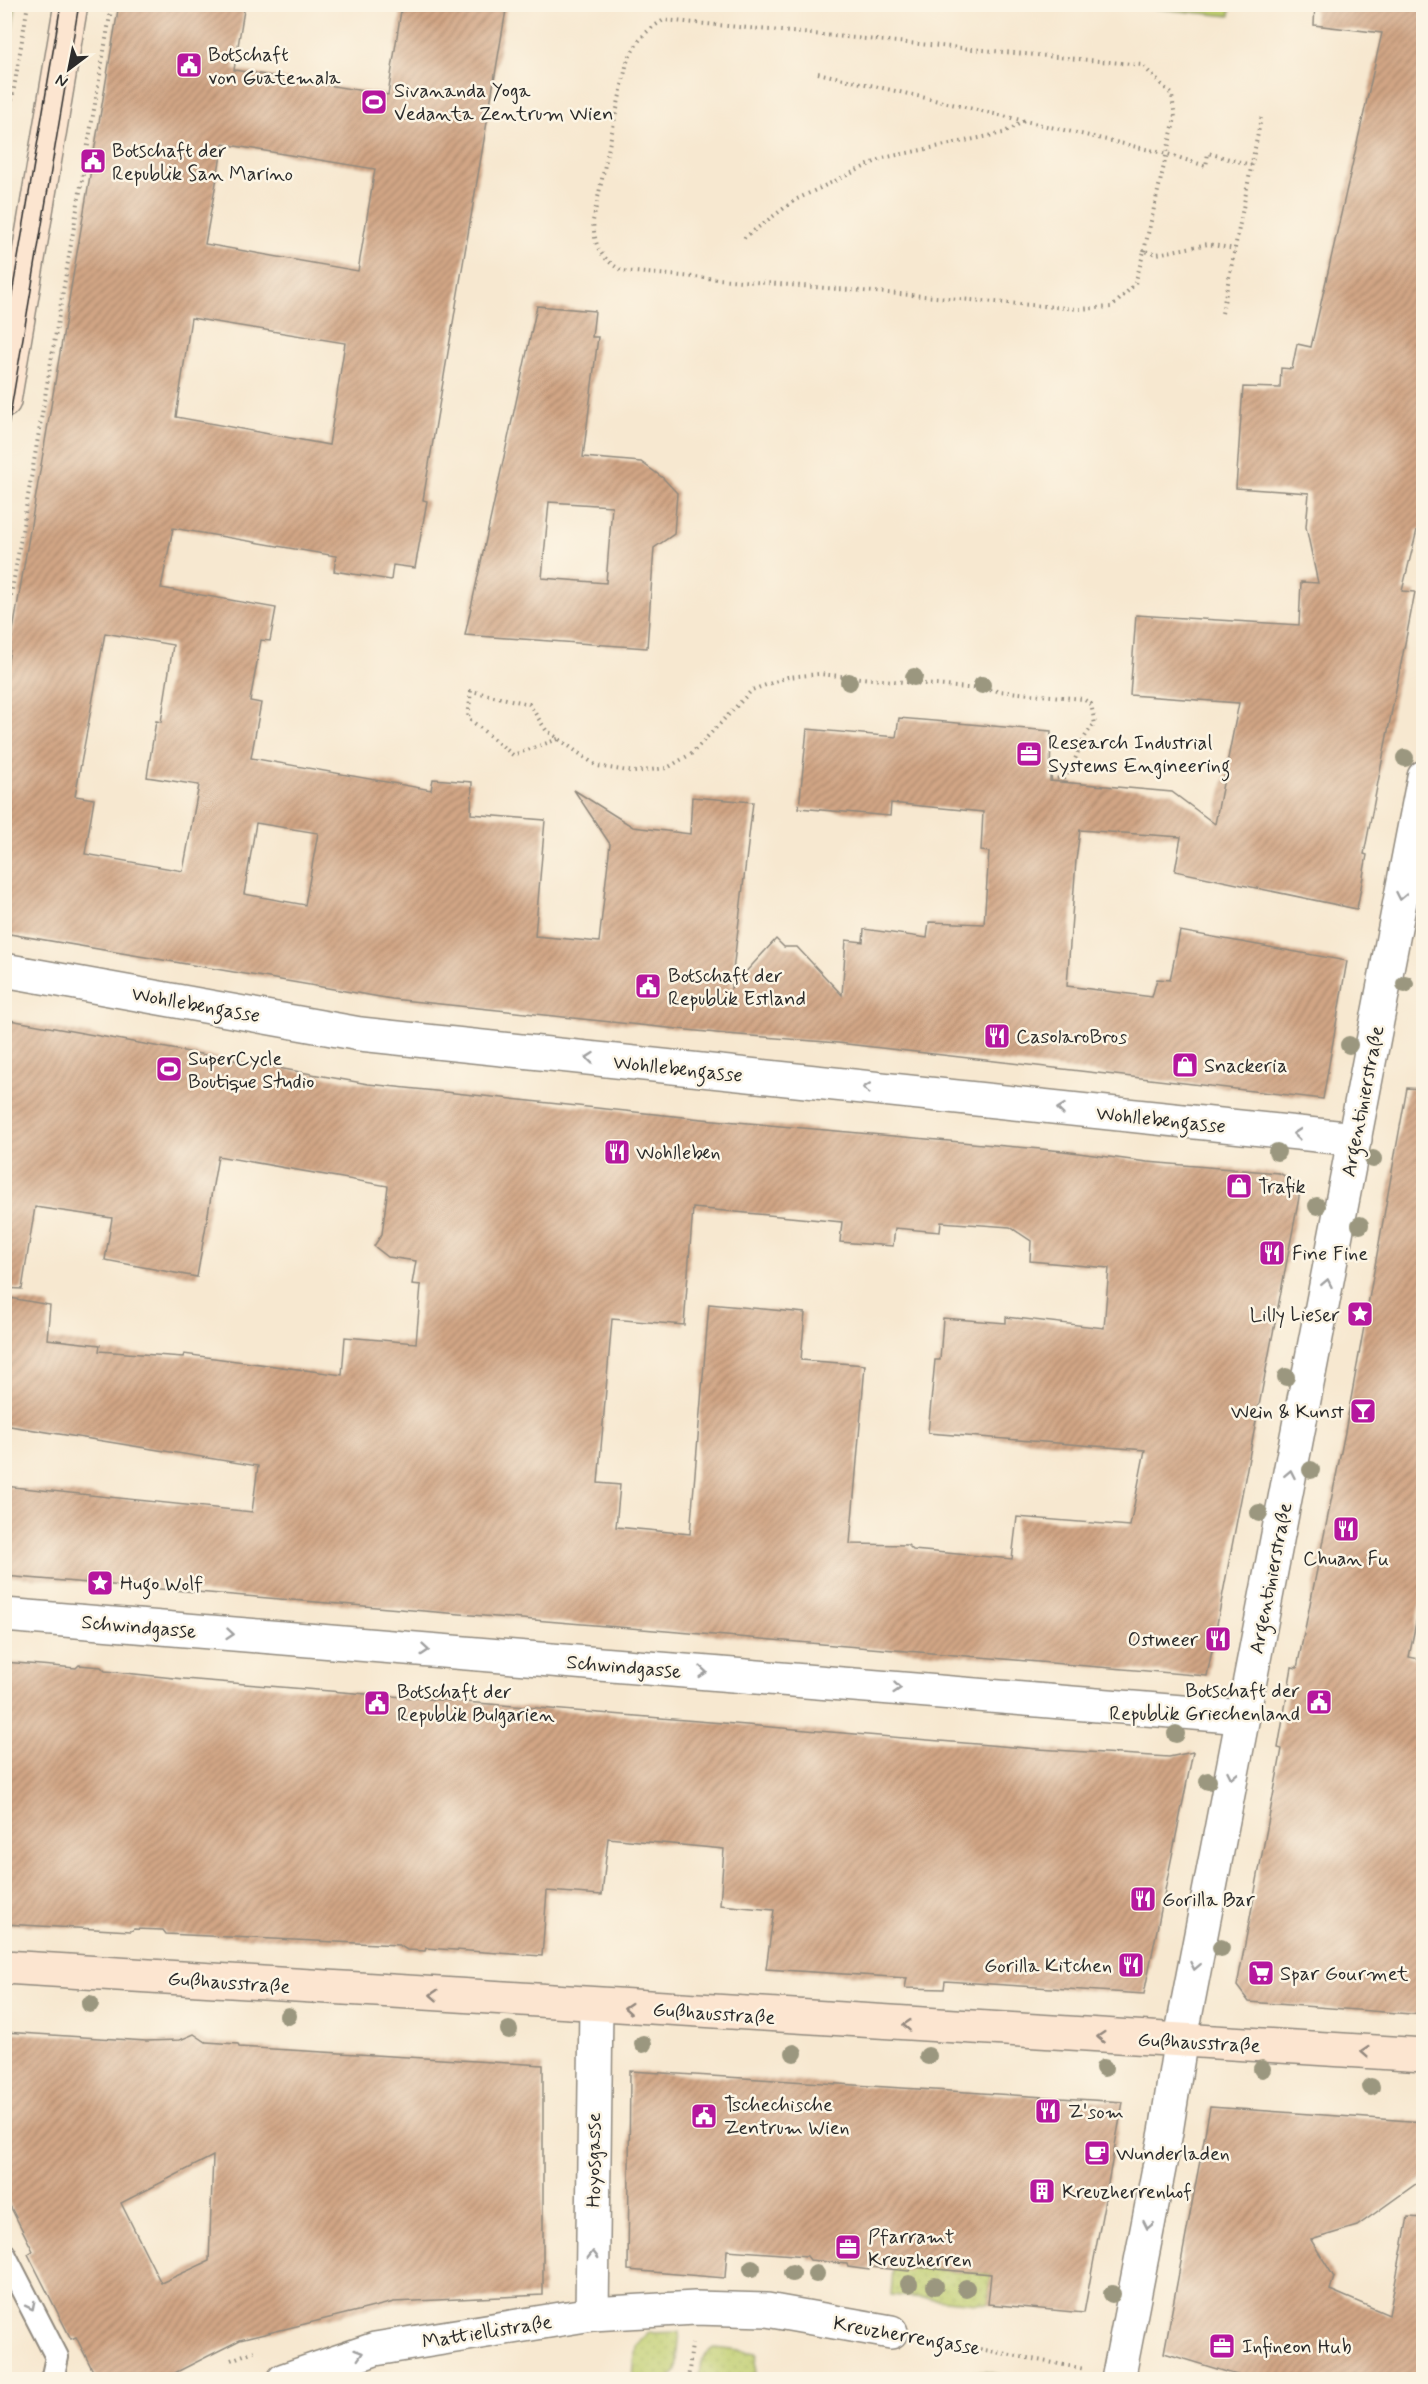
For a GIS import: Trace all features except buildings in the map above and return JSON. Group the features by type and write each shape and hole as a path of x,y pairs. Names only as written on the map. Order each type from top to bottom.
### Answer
{"street":[{"path":"4,401 71,4"},
{"name":"Argentinierstraße","path":"1119,2379 1166,2132 1181,2038 1355,1139 1420,819 1424,777"},
{"name":"Wohllebengasse","path":"4,970 360,1034 1355,1139"},
{"name":"Schwindgasse","path":"4,1615 1243,1717"},
{"name":"Gußhausstraße","path":"4,1967 1136,2040 1181,2038 1424,2055"},
{"name":"Hoyosgasse","path":"592,2314 596,2006"},
{"name":"Mattiellistraße","path":"284,2379 375,2349 592,2314 695,2308"},
{"name":"Kreuzherrengasse","path":"695,2308 767,2310 891,2332"}],"lane":[{"path":"4,2253 57,2357 52,2379"}],"path":[{"path":"4,148 28,4"},
{"path":"4,637 112,4"},
{"path":"664,20 1142,65 1172,95 1175,118 1144,251 1135,284 1112,307 1079,309 622,271 604,260 595,243 593,221 627,62 637,40 645,31 664,20"},
{"path":"818,72 1167,154 1206,166 1208,153 1251,165"},
{"path":"1222,313 1261,118"},
{"path":"744,238 795,200 883,158 1003,133 1024,121"},
{"path":"1144,251 1157,254 1208,244 1235,249"},
{"path":"558,739 513,754 468,718 471,691 529,704 546,730 597,766 634,772 667,768 691,754 752,690 788,677 819,674 1083,699 1091,704 1095,724 1083,741 1072,769 1064,778 1050,779"},
{"name":"Kreuzherrengasse","path":"891,2332 1081,2368 1119,2379"},
{"path":"231,2360 254,2351"}],"green space":[{"path":"4,5 16,5 5,70"},
{"path":"1118,5 1231,5 1230,16"},
{"path":"913,2267 991,2274 988,2304 891,2295 893,2269"},
{"path":"680,2332 676,2370 669,2379 633,2378 636,2345 649,2333"},
{"path":"715,2348 757,2353 755,2379 699,2379 702,2360"},
{"path":"944,2371 987,2372 1016,2379 945,2379"}],"tram line":[{"path":"4,341 61,4"},
{"path":"4,451 79,4"}],"place":[{"name":"Botschaft von Guatemala","path":"189,65"},
{"name":"Sivananda Yoga Vedanta Zentrum Wien","path":"374,102"},
{"name":"Botschaft der Republik San Marino","path":"93,161"},
{"name":"Research Industrial Systems Engineering","path":"1029,754"},
{"name":"Botschaft der Republik Estland","path":"648,986"},
{"name":"CasolaroBros","path":"997,1036"},
{"name":"Snackeria","path":"1185,1065"},
{"name":"SuperCycle Boutique Studio","path":"169,1069"},
{"name":"Wohlleben","path":"617,1152"},
{"name":"Trafik","path":"1239,1186"},
{"name":"Fine Fine","path":"1272,1253"},
{"name":"Lilly Lieser","path":"1360,1314"},
{"name":"Wein & Kunst","path":"1363,1411"},
{"name":"Chuan Fu","path":"1346,1529"},
{"name":"Hugo Wolf","path":"100,1583"},
{"name":"Ostmeer","path":"1218,1639"},
{"name":"Botschaft der Republik Griechenland","path":"1319,1702"},
{"name":"Botschaft der Republik Bulgarien","path":"377,1703"},
{"name":"Gorilla Bar","path":"1143,1899"},
{"name":"Gorilla Kitchen","path":"1131,1965"},
{"name":"Spar Gourmet","path":"1261,1973"},
{"name":"Z'som","path":"1048,2111"},
{"name":"Tschechische Zentrum Wien","path":"704,2116"},
{"name":"Wunderladen","path":"1097,2153"},
{"name":"Kreuzherrenhof","path":"1042,2191"},
{"name":"Pfarramt Kreuzherren","path":"848,2247"},
{"name":"Infineon Hub","path":"1222,2346"}]}
